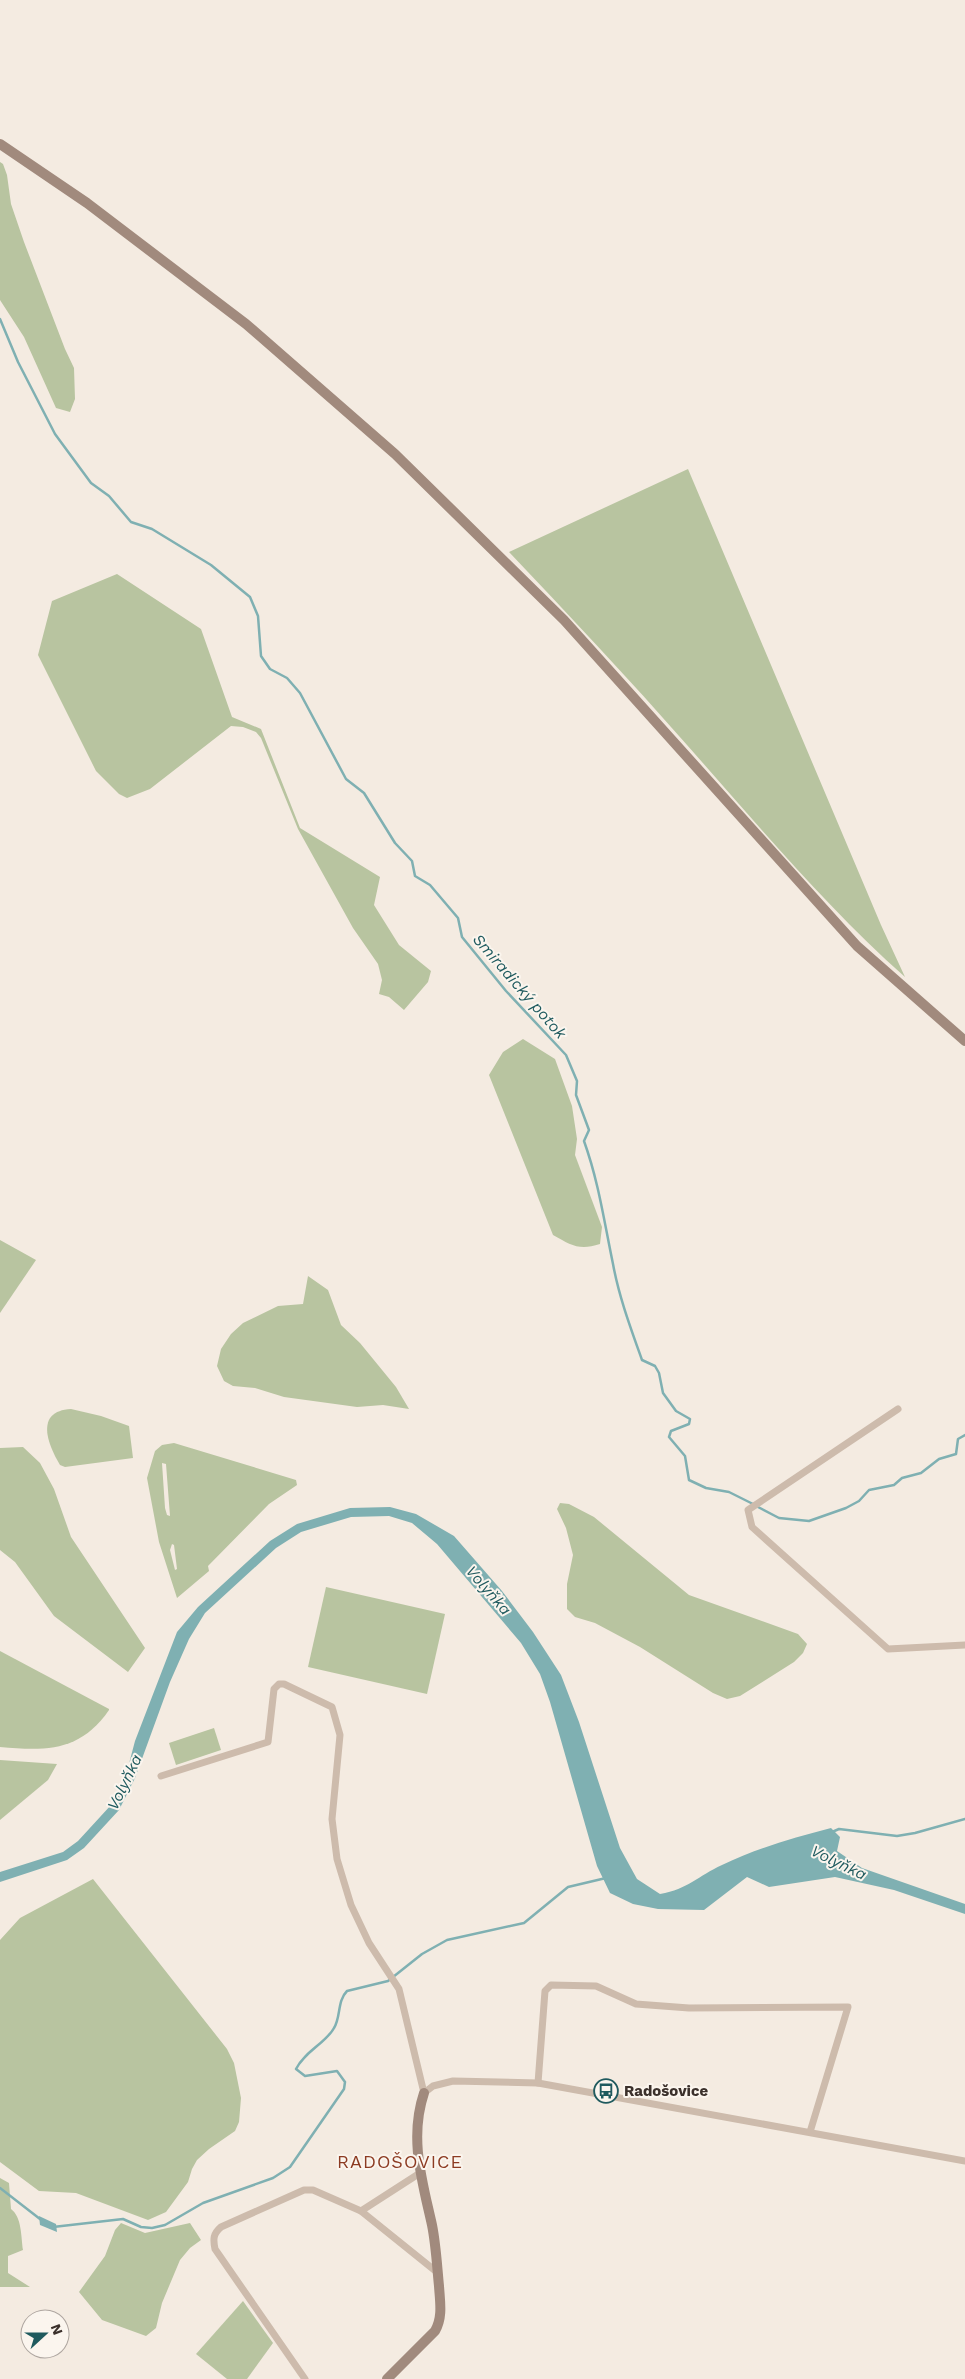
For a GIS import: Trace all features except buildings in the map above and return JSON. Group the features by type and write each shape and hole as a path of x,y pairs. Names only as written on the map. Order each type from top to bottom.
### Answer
{"street":[{"path":"0,144 87,203 246,324 395,454 564,620 851,939 965,1041"},
{"path":"898,1409 748,1510 752,1527 888,1649 965,1645"},
{"path":"161,1776 268,1742 274,1689 279,1684 284,1684 332,1706 340,1735 332,1820 337,1859 351,1905 369,1944 399,1989 424,2093 417,2117 416,2135 420,2173 432,2227 438,2273 440,2323 435,2332 387,2379"},
{"path":"538,2083 545,1991 551,1985 596,1986 636,2004 689,2008 848,2007 810,2132"},
{"path":"424,2093 434,2086 453,2081 538,2083 965,2161"},
{"path":"361,2211 420,2173"},
{"path":"305,2379 215,2249 213,2239 215,2233 222,2227 304,2190 313,2190 361,2211 438,2273"}],"green space":[{"path":"0,162 3,164 7,175 11,204 24,242 74,368 75,399 70,412 56,408 24,337 0,300"},
{"path":"688,469 881,925 905,977 819,893 643,696 509,552"},
{"path":"117,574 201,629 232,717 261,729 300,828 380,877 374,905 399,945 431,971 428,982 404,1010 389,997 379,994 382,980 378,964 353,928 298,829 261,738 256,732 243,727 231,726 150,789 127,798 119,794 96,771 38,655 52,601"},
{"path":"523,1039 555,1059 572,1106 577,1139 575,1155 602,1227 600,1244 586,1247 575,1246 553,1235 489,1075 503,1052"},
{"path":"0,1240 36,1260 0,1313"},
{"path":"308,1276 328,1290 341,1325 360,1343 396,1387 409,1409 383,1405 357,1407 284,1397 255,1388 233,1386 224,1381 217,1366 221,1349 231,1334 243,1323 278,1306 303,1304"},
{"path":"71,1409 101,1416 129,1426 133,1458 65,1467 60,1465 48,1439 48,1422 59,1411"},
{"path":"174,1443 296,1480 297,1485 269,1504 208,1566 209,1571 177,1598 159,1542 147,1478 155,1451 162,1445","holes":["162,1463 166,1464 170,1516 167,1515 165,1508","172,1544 174,1545 177,1569 175,1570 170,1550"]},
{"path":"23,1447 40,1463 54,1489 71,1537 145,1648 128,1672 54,1616 15,1562 0,1550 0,1448"},
{"path":"560,1503 569,1504 594,1517 689,1595 798,1634 807,1644 803,1653 794,1662 740,1696 727,1699 713,1693 640,1647 595,1623 575,1617 567,1609 567,1584 573,1555 566,1528 557,1509"},
{"path":"326,1587 445,1614 427,1694 308,1667"},
{"path":"0,1651 109,1710 98,1724 86,1734 61,1746 32,1749 0,1747"},
{"path":"214,1728 221,1750 176,1765 169,1743"},
{"path":"0,1760 57,1764 48,1780 0,1820"},
{"path":"93,1879 227,2049 234,2063 241,2098 239,2122 235,2131 197,2160 188,2182 166,2212 148,2220 76,2193 39,2191 0,2162 0,1940 20,1918"},
{"path":"0,2178 9,2183 11,2209 19,2222 23,2250 8,2256 8,2273 30,2287 0,2287"},
{"path":"121,2223 145,2233 190,2223 201,2240 190,2248 180,2260 162,2303 156,2328 146,2336 102,2320 79,2292 105,2256 115,2230"},
{"path":"243,2301 273,2343 247,2379 227,2379 196,2354"}],"water":[{"name":"Volyňka","path":"390,1507 416,1514 454,1536 502,1591 533,1632 561,1675 579,1722 620,1848 637,1879 660,1894 670,1892 686,1886 714,1869 748,1853 831,1828 840,1837 837,1851 862,1868 965,1904 965,1914 894,1890 835,1877 769,1887 747,1877 704,1910 658,1909 633,1904 610,1893 597,1866 550,1702 540,1674 521,1643 437,1544 412,1523 389,1516 351,1517 301,1532 276,1548 205,1613 189,1639 170,1682 135,1778 119,1810 84,1848 67,1860 0,1882 0,1872 63,1852 78,1841 111,1805 126,1775 135,1741 177,1632 198,1607 270,1541 297,1524 350,1508"},
{"path":"39,2216 56,2224 57,2232 40,2225"}],"waterway":[{"name":"Smiradický potok","path":"0,319 18,362 55,434 91,483 109,496 131,522 152,529 211,565 250,597 258,616 261,656 270,669 287,678 300,693 346,779 364,793 395,843 412,861 415,876 430,885 458,918 462,937 506,991 566,1055 577,1081 576,1095 589,1130 584,1141 597,1187 619,1289 630,1325 642,1360 655,1366 659,1373 663,1393 676,1411 690,1419 689,1424 671,1431 669,1437 685,1456 689,1480 706,1488 729,1492 753,1504"},
{"name":"Smiradický potok","path":"758,1507 779,1518 809,1521 846,1508 859,1501 869,1490 894,1485 902,1478 921,1473 939,1459 956,1454 958,1439 965,1435"},
{"path":"832,1832 839,1829 897,1836 965,1819"},
{"path":"53,2227 123,2219 141,2227 152,2228 165,2225 203,2203 273,2178 290,2167 344,2089 345,2082 337,2071 305,2076 296,2069 305,2057 334,2028 338,2019 340,2004 347,1991 388,1981 422,1954 447,1940 524,1923 568,1887 606,1878"},
{"path":"0,2188 40,2219"}],"place":[{"name":"Radošovice","path":"606,2091"}],"district":[{"name":"RADOŠOVICE","path":"400,2162"}]}
